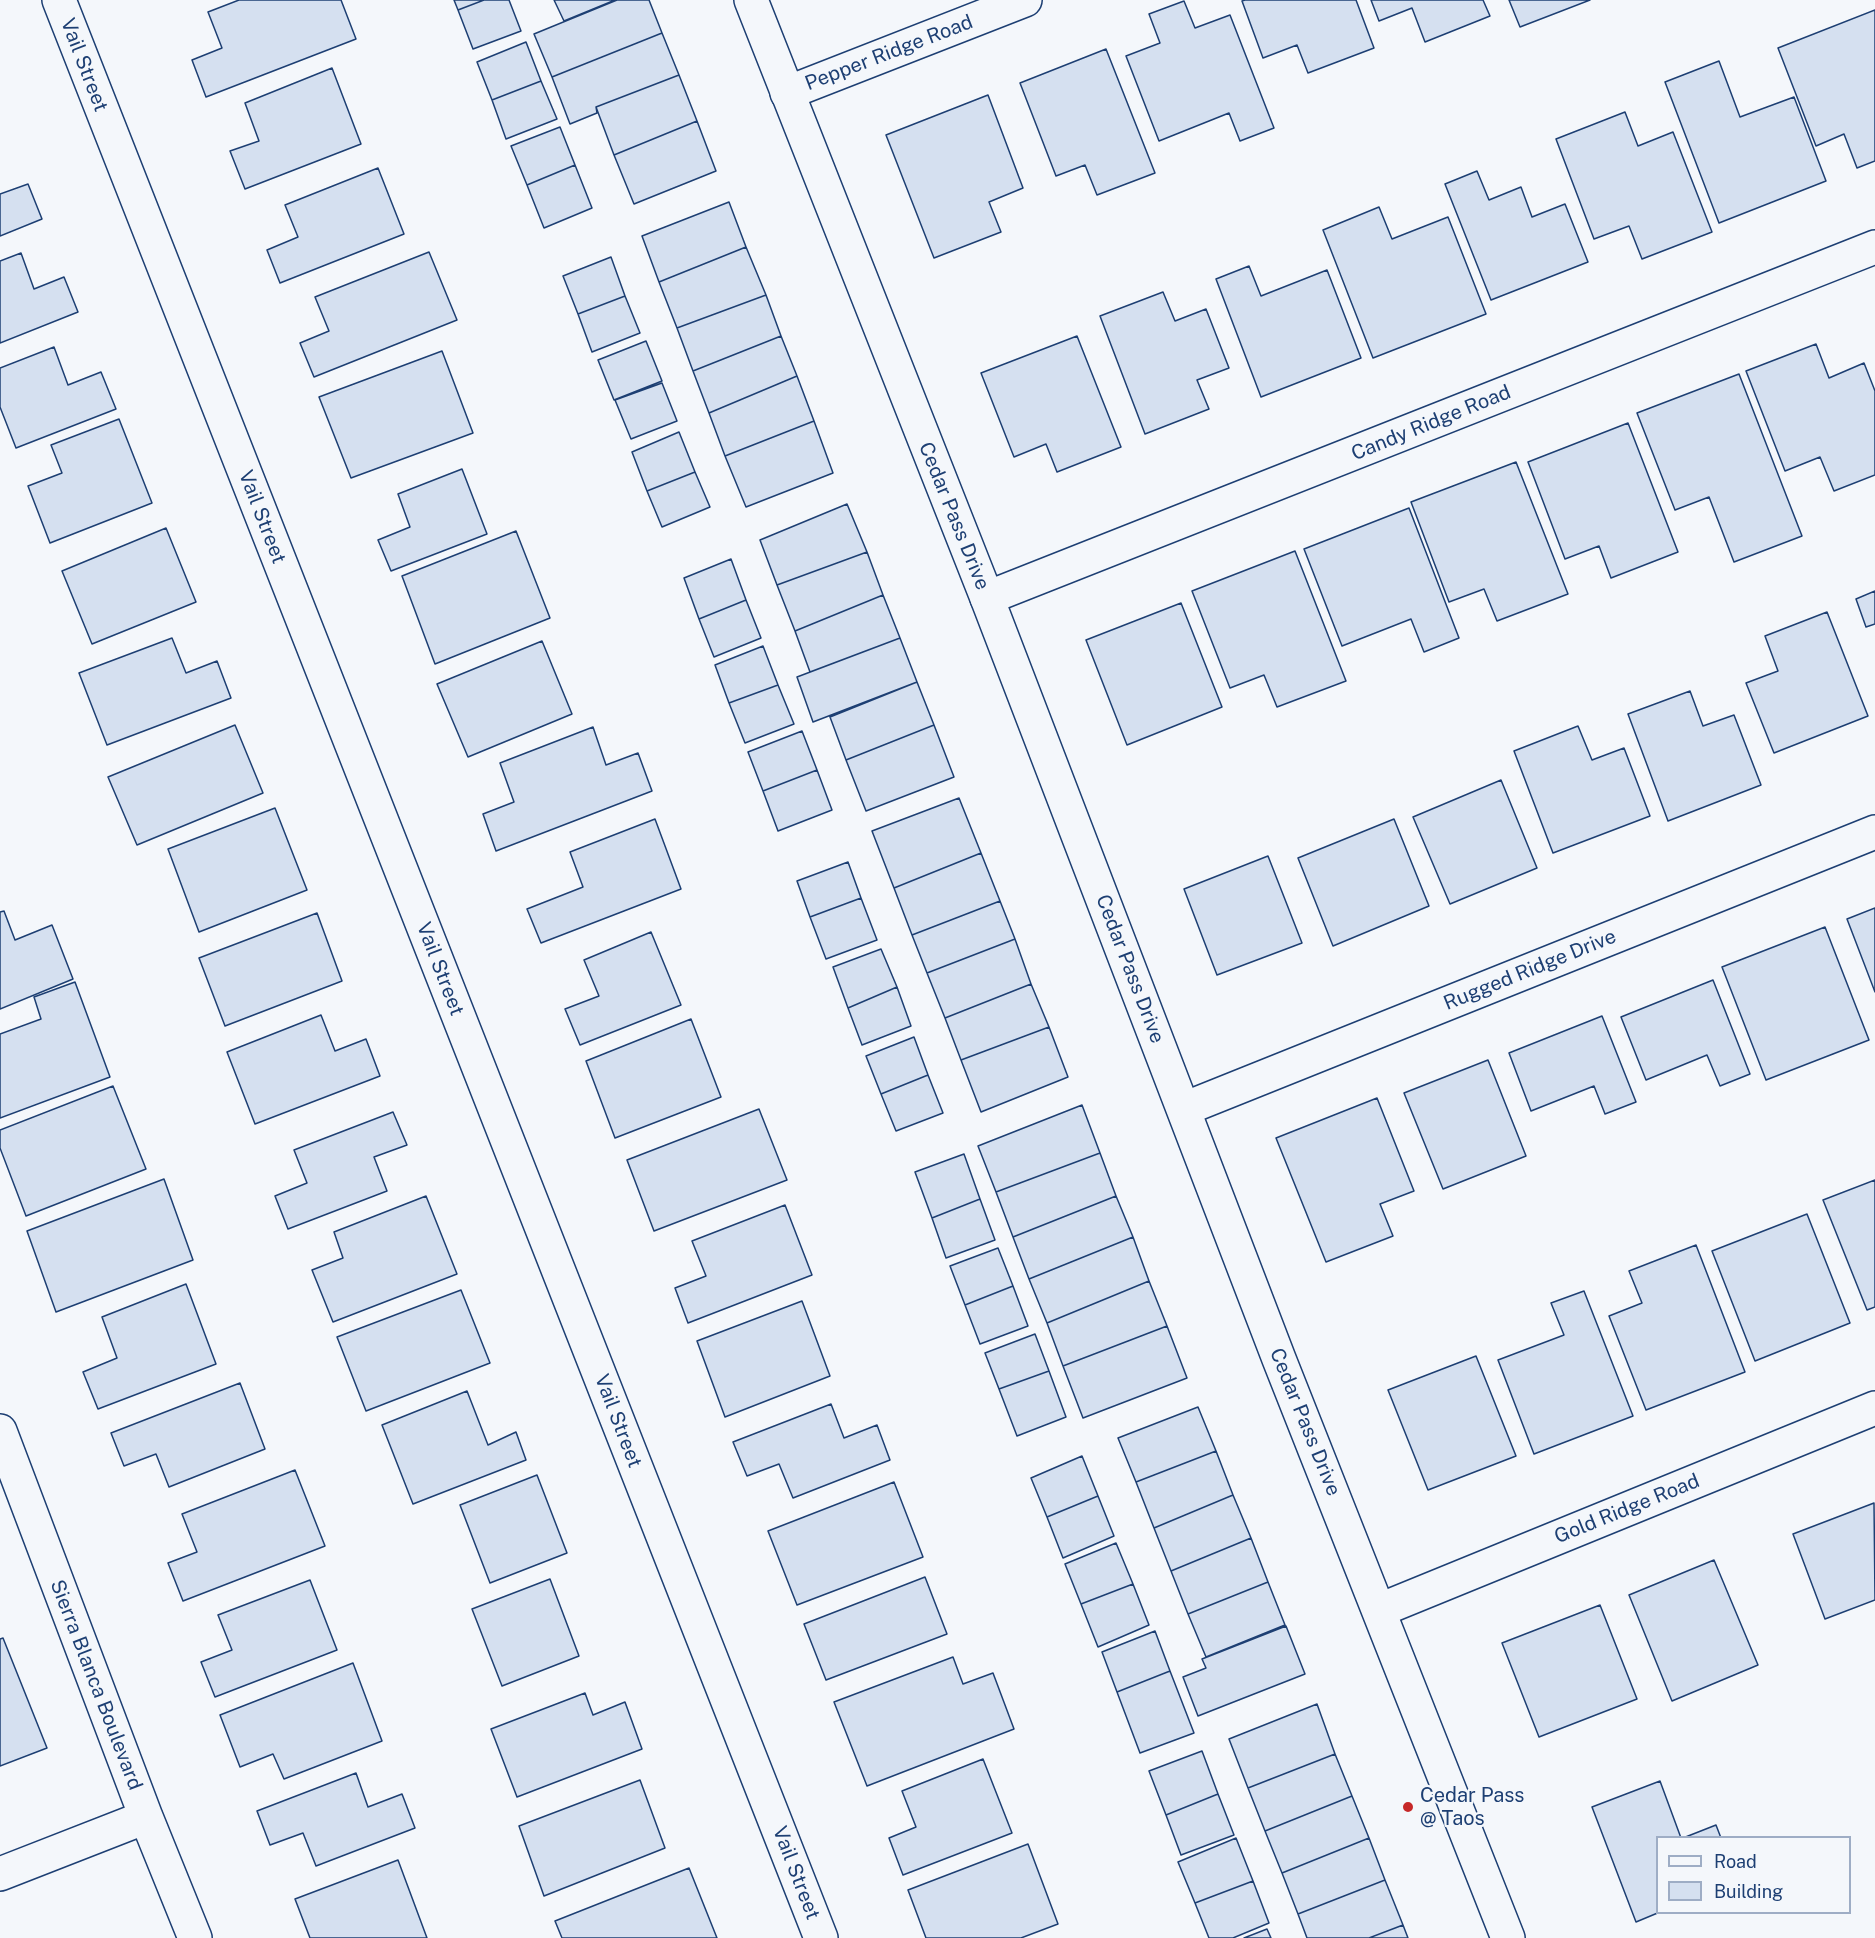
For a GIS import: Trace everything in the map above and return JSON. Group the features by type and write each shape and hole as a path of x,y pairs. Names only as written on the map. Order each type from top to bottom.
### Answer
{"street":[{"name":"Vail Street","path":"59,0 821,1938"},
{"name":"Cedar Pass Drive","path":"751,0 987,598 1280,1359 1508,1938"},
{"name":"Pepper Ridge Road","path":"787,93 1025,0"},
{"name":"Candy Ridge Road","path":"987,598 1875,247"},
{"name":"Rugged Ridge Drive","path":"1184,1109 1875,832"},
{"name":"Gold Ridge Road","path":"1380,1610 1875,1407"},
{"name":"Sierra Blanca Boulevard","path":"0,1431 146,1817 195,1938"},
{"path":"0,1874 146,1817"}],"building":[{"path":"239,0 341,0 356,39 206,97 192,60 222,48 208,12"},
{"path":"454,0 484,0 458,10"},
{"path":"484,0 509,0 521,31 473,49 458,10"},
{"path":"554,0 615,0 564,21"},
{"path":"617,0 649,0 662,33 552,77 534,34"},
{"path":"1356,0 1374,48 1308,73 1297,45 1263,58 1242,1"},
{"path":"1371,0 1483,0 1490,16 1425,42 1412,8 1379,21"},
{"path":"1509,0 1590,0 1520,27"},
{"path":"1184,1 1195,28 1230,15 1274,128 1240,141 1229,113 1159,141 1126,56 1160,43 1149,14"},
{"path":"1875,10 1875,161 1857,168 1844,134 1816,146 1778,48"},
{"path":"662,33 679,75 596,107 597,113 570,124 552,77"},
{"path":"526,42 541,81 492,100 477,62"},
{"path":"1106,49 1155,173 1097,195 1085,165 1056,176 1020,83"},
{"path":"1719,61 1740,117 1794,97 1826,181 1719,223 1665,82"},
{"path":"332,68 361,144 245,189 230,151 259,141 245,103"},
{"path":"679,75 697,121 614,155 596,107"},
{"path":"541,81 557,119 506,139 492,100"},
{"path":"988,95 1023,188 989,202 1001,232 934,258 886,135"},
{"path":"1625,112 1638,146 1673,132 1712,232 1642,259 1629,226 1594,239 1556,139"},
{"path":"697,121 716,171 634,204 614,155"},
{"path":"560,127 575,165 527,185 511,146"},
{"path":"575,165 592,208 544,228 527,185"},
{"path":"378,168 404,234 280,283 267,250 298,237 285,205"},
{"path":"1477,171 1489,200 1521,187 1532,217 1565,204 1588,262 1491,300 1445,184"},
{"path":"28,184 42,219 0,236 0,194"},
{"path":"729,202 746,247 659,282 642,236"},
{"path":"1379,207 1392,239 1448,217 1486,314 1373,358 1323,230"},
{"path":"746,247 766,295 677,328 659,282"},
{"path":"429,252 457,320 314,377 300,343 329,331 315,297"},
{"path":"21,253 34,289 64,277 78,312 0,343 0,261"},
{"path":"611,257 625,296 578,314 563,276"},
{"path":"1249,266 1261,296 1327,270 1361,358 1261,397 1216,279"},
{"path":"1163,292 1175,321 1206,309 1229,368 1197,380 1209,409 1145,434 1100,316"},
{"path":"766,295 781,336 693,371 677,328"},
{"path":"625,296 640,333 592,352 578,314"},
{"path":"781,336 797,376 709,413 693,371"},
{"path":"1077,336 1121,447 1057,472 1046,444 1014,457 981,373"},
{"path":"646,341 662,381 614,400 598,360"},
{"path":"1816,344 1829,378 1864,363 1875,391 1875,475 1834,491 1820,457 1785,471 1746,371"},
{"path":"54,347 68,385 101,372 116,409 16,448 0,407 0,368"},
{"path":"442,351 473,433 351,478 319,397"},
{"path":"1739,374 1802,536 1734,562 1709,497 1675,510 1637,413"},
{"path":"797,376 814,421 725,456 709,413"},
{"path":"662,383 677,421 631,439 615,400"},
{"path":"119,419 152,503 50,543 28,486 62,473 51,445"},
{"path":"814,421 833,473 746,507 725,456"},
{"path":"1628,423 1678,552 1611,578 1599,546 1565,559 1528,462"},
{"path":"679,432 695,472 647,491 632,452"},
{"path":"1516,462 1568,594 1497,621 1484,589 1449,602 1411,502"},
{"path":"462,469 487,534 391,571 378,540 410,527 398,494"},
{"path":"695,472 710,507 662,527 647,491"},
{"path":"847,504 867,552 777,585 760,540"},
{"path":"1409,508 1459,638 1424,652 1411,619 1342,646 1304,549"},
{"path":"166,528 196,602 92,644 62,571"},
{"path":"516,531 550,618 435,664 402,576"},
{"path":"1295,551 1346,681 1277,707 1264,675 1230,688 1192,591"},
{"path":"867,552 883,595 795,631 777,585"},
{"path":"731,559 746,600 699,619 684,578"},
{"path":"1875,591 1875,624 1866,627 1856,599"},
{"path":"883,595 900,638 810,672 795,631"},
{"path":"746,600 761,638 714,657 699,619"},
{"path":"1181,603 1222,707 1127,745 1086,640"},
{"path":"1827,612 1868,716 1774,753 1746,683 1778,671 1765,636"},
{"path":"172,638 186,673 217,661 231,698 107,745 79,673"},
{"path":"900,638 917,682 813,722 797,677"},
{"path":"542,641 572,714 468,757 437,684"},
{"path":"763,646 778,685 729,703 715,665"},
{"path":"917,682 934,725 846,760 830,717"},
{"path":"778,685 794,724 745,743 729,703"},
{"path":"1690,691 1703,726 1734,715 1761,785 1668,821 1628,714"},
{"path":"235,725 263,793 137,845 108,777"},
{"path":"934,725 954,777 866,811 846,760"},
{"path":"1578,726 1592,760 1624,748 1650,816 1553,853 1514,751"},
{"path":"593,727 606,765 638,753 652,791 496,851 483,814 514,802 500,763"},
{"path":"802,731 817,770 763,791 748,752"},
{"path":"817,770 832,810 778,831 763,791"},
{"path":"1501,780 1537,868 1450,904 1413,817"},
{"path":"959,798 981,853 894,888 872,831"},
{"path":"275,808 307,890 199,932 168,849"},
{"path":"655,819 681,889 541,943 527,909 583,887 570,852"},
{"path":"1394,819 1429,906 1333,946 1298,858"},
{"path":"981,853 1000,901 912,935 894,888"},
{"path":"1268,856 1302,943 1217,975 1184,889"},
{"path":"848,862 861,898 810,917 797,881"},
{"path":"861,898 877,940 826,959 810,917"},
{"path":"1000,901 1015,939 927,973 912,935"},
{"path":"1875,908 1875,992 1847,919"},
{"path":"4,911 15,940 52,925 73,979 0,1009 0,912"},
{"path":"317,913 342,981 225,1026 199,958"},
{"path":"1825,927 1869,1040 1766,1080 1722,967"},
{"path":"651,932 681,1005 580,1045 565,1009 599,996 584,960"},
{"path":"1015,939 1031,984 945,1018 927,973"},
{"path":"881,949 897,987 848,1008 833,967"},
{"path":"1713,980 1750,1074 1720,1086 1707,1055 1646,1080 1621,1017"},
{"path":"75,982 110,1077 0,1118 0,1034 41,1019 34,997"},
{"path":"1031,984 1049,1027 961,1060 945,1018"},
{"path":"897,987 911,1026 862,1045 848,1008"},
{"path":"321,1015 335,1051 366,1039 380,1076 255,1124 227,1052"},
{"path":"1602,1016 1636,1102 1605,1114 1594,1086 1531,1111 1509,1053"},
{"path":"691,1019 721,1097 615,1138 586,1061"},
{"path":"1049,1027 1068,1077 981,1112 961,1060"},
{"path":"914,1037 928,1075 881,1094 866,1056"},
{"path":"1488,1060 1526,1156 1443,1189 1404,1093"},
{"path":"928,1075 943,1113 896,1131 881,1094"},
{"path":"113,1086 146,1169 26,1216 0,1148 0,1130"},
{"path":"1377,1098 1414,1191 1380,1204 1393,1236 1326,1262 1276,1138"},
{"path":"1082,1105 1100,1153 996,1192 978,1146"},
{"path":"759,1109 787,1180 654,1231 627,1160"},
{"path":"393,1112 407,1145 374,1157 387,1191 288,1229 275,1196 307,1183 294,1150"},
{"path":"1100,1153 1116,1196 1013,1237 996,1192"},
{"path":"964,1154 980,1199 932,1218 915,1172"},
{"path":"164,1179 193,1260 56,1312 27,1231"},
{"path":"1875,1180 1875,1307 1867,1310 1823,1200"},
{"path":"426,1196 457,1274 333,1322 312,1270 343,1258 334,1232"},
{"path":"1116,1196 1133,1237 1029,1279 1013,1237"},
{"path":"980,1199 995,1240 946,1258 932,1218"},
{"path":"785,1205 812,1275 688,1323 675,1288 706,1276 692,1241"},
{"path":"1807,1214 1850,1323 1755,1361 1712,1251"},
{"path":"1133,1237 1149,1281 1047,1323 1029,1279"},
{"path":"1696,1245 1745,1372 1646,1410 1609,1316 1642,1303 1629,1271"},
{"path":"998,1248 1013,1286 965,1305 950,1266"},
{"path":"1149,1281 1167,1326 1063,1366 1047,1323"},
{"path":"186,1284 216,1364 98,1409 83,1372 117,1358 102,1317"},
{"path":"1013,1286 1028,1326 980,1344 965,1305"},
{"path":"461,1290 490,1363 366,1411 337,1337"},
{"path":"1584,1291 1633,1416 1534,1454 1498,1360 1564,1335 1551,1303"},
{"path":"802,1301 830,1376 725,1417 697,1341"},
{"path":"1167,1326 1187,1378 1083,1418 1063,1366"},
{"path":"1035,1334 1049,1371 999,1389 985,1353"},
{"path":"1476,1356 1516,1456 1428,1490 1388,1390"},
{"path":"1049,1371 1066,1417 1017,1436 999,1389"},
{"path":"240,1383 265,1449 169,1487 156,1454 124,1466 111,1433"},
{"path":"467,1391 488,1445 516,1432 526,1460 413,1504 382,1425"},
{"path":"831,1404 844,1438 877,1425 890,1460 793,1498 779,1464 747,1476 733,1442"},
{"path":"1198,1407 1216,1451 1136,1482 1118,1438"},
{"path":"1216,1451 1233,1495 1154,1528 1136,1482"},
{"path":"1082,1456 1098,1496 1047,1517 1031,1478"},
{"path":"295,1470 325,1546 183,1601 168,1563 197,1552 182,1514"},
{"path":"537,1475 567,1553 490,1583 460,1505"},
{"path":"894,1482 923,1557 797,1605 768,1531"},
{"path":"1233,1495 1251,1538 1171,1571 1154,1528"},
{"path":"1098,1496 1114,1536 1063,1558 1047,1517"},
{"path":"1874,1503 1875,1600 1825,1619 1793,1534"},
{"path":"1251,1538 1268,1582 1188,1614 1171,1571"},
{"path":"1116,1543 1133,1584 1081,1604 1065,1564"},
{"path":"1714,1560 1758,1665 1672,1701 1629,1595"},
{"path":"925,1577 947,1634 826,1680 804,1624"},
{"path":"550,1579 579,1656 502,1686 472,1609"},
{"path":"310,1580 337,1650 215,1697 201,1662 232,1650 218,1615"},
{"path":"1268,1582 1285,1625 1206,1657 1188,1614"},
{"path":"1133,1584 1149,1625 1098,1647 1081,1604"},
{"path":"1600,1605 1637,1699 1539,1737 1502,1643"},
{"path":"1286,1626 1305,1674 1198,1716 1183,1677 1206,1668 1202,1659"},
{"path":"1155,1631 1170,1671 1117,1692 1102,1652"},
{"path":"3,1638 47,1748 0,1766 0,1639"},
{"path":"953,1657 963,1684 993,1673 1014,1729 867,1786 834,1702"},
{"path":"353,1663 382,1741 284,1779 273,1754 240,1767 220,1715"},
{"path":"1170,1671 1194,1733 1140,1753 1117,1692"},
{"path":"585,1693 593,1715 625,1702 642,1749 517,1797 491,1729"},
{"path":"1317,1704 1335,1754 1248,1788 1229,1739"},
{"path":"1202,1751 1218,1794 1166,1815 1149,1771"},
{"path":"1335,1754 1352,1796 1265,1831 1248,1788"},
{"path":"983,1759 1012,1833 903,1875 889,1838 916,1827 902,1791"},
{"path":"356,1773 368,1807 402,1794 415,1828 316,1866 303,1833 270,1845 257,1811"},
{"path":"640,1780 665,1848 544,1896 519,1826"},
{"path":"1660,1781 1680,1836 1656,1836 1656,1914 1636,1922 1592,1807"},
{"path":"1218,1794 1234,1835 1181,1855 1166,1815"},
{"path":"1352,1796 1369,1838 1282,1873 1265,1831"},
{"path":"1716,1825 1720,1836 1688,1836"},
{"path":"1236,1838 1253,1881 1195,1903 1178,1862"},
{"path":"1369,1838 1385,1880 1298,1914 1282,1873"},
{"path":"1028,1844 1058,1924 1021,1938 926,1938 908,1890"},
{"path":"398,1860 427,1938 310,1938 295,1899"},
{"path":"689,1868 717,1938 562,1938 555,1921"},
{"path":"1385,1880 1403,1925 1369,1938 1307,1938 1298,1914"},
{"path":"1253,1881 1269,1923 1233,1938 1209,1938 1195,1903"},
{"path":"1403,1925 1408,1938 1369,1938"},
{"path":"1267,1929 1271,1938 1244,1938"}],"place":[{"name":"Cedar Pass @ Taos","path":"1408,1807"}]}
